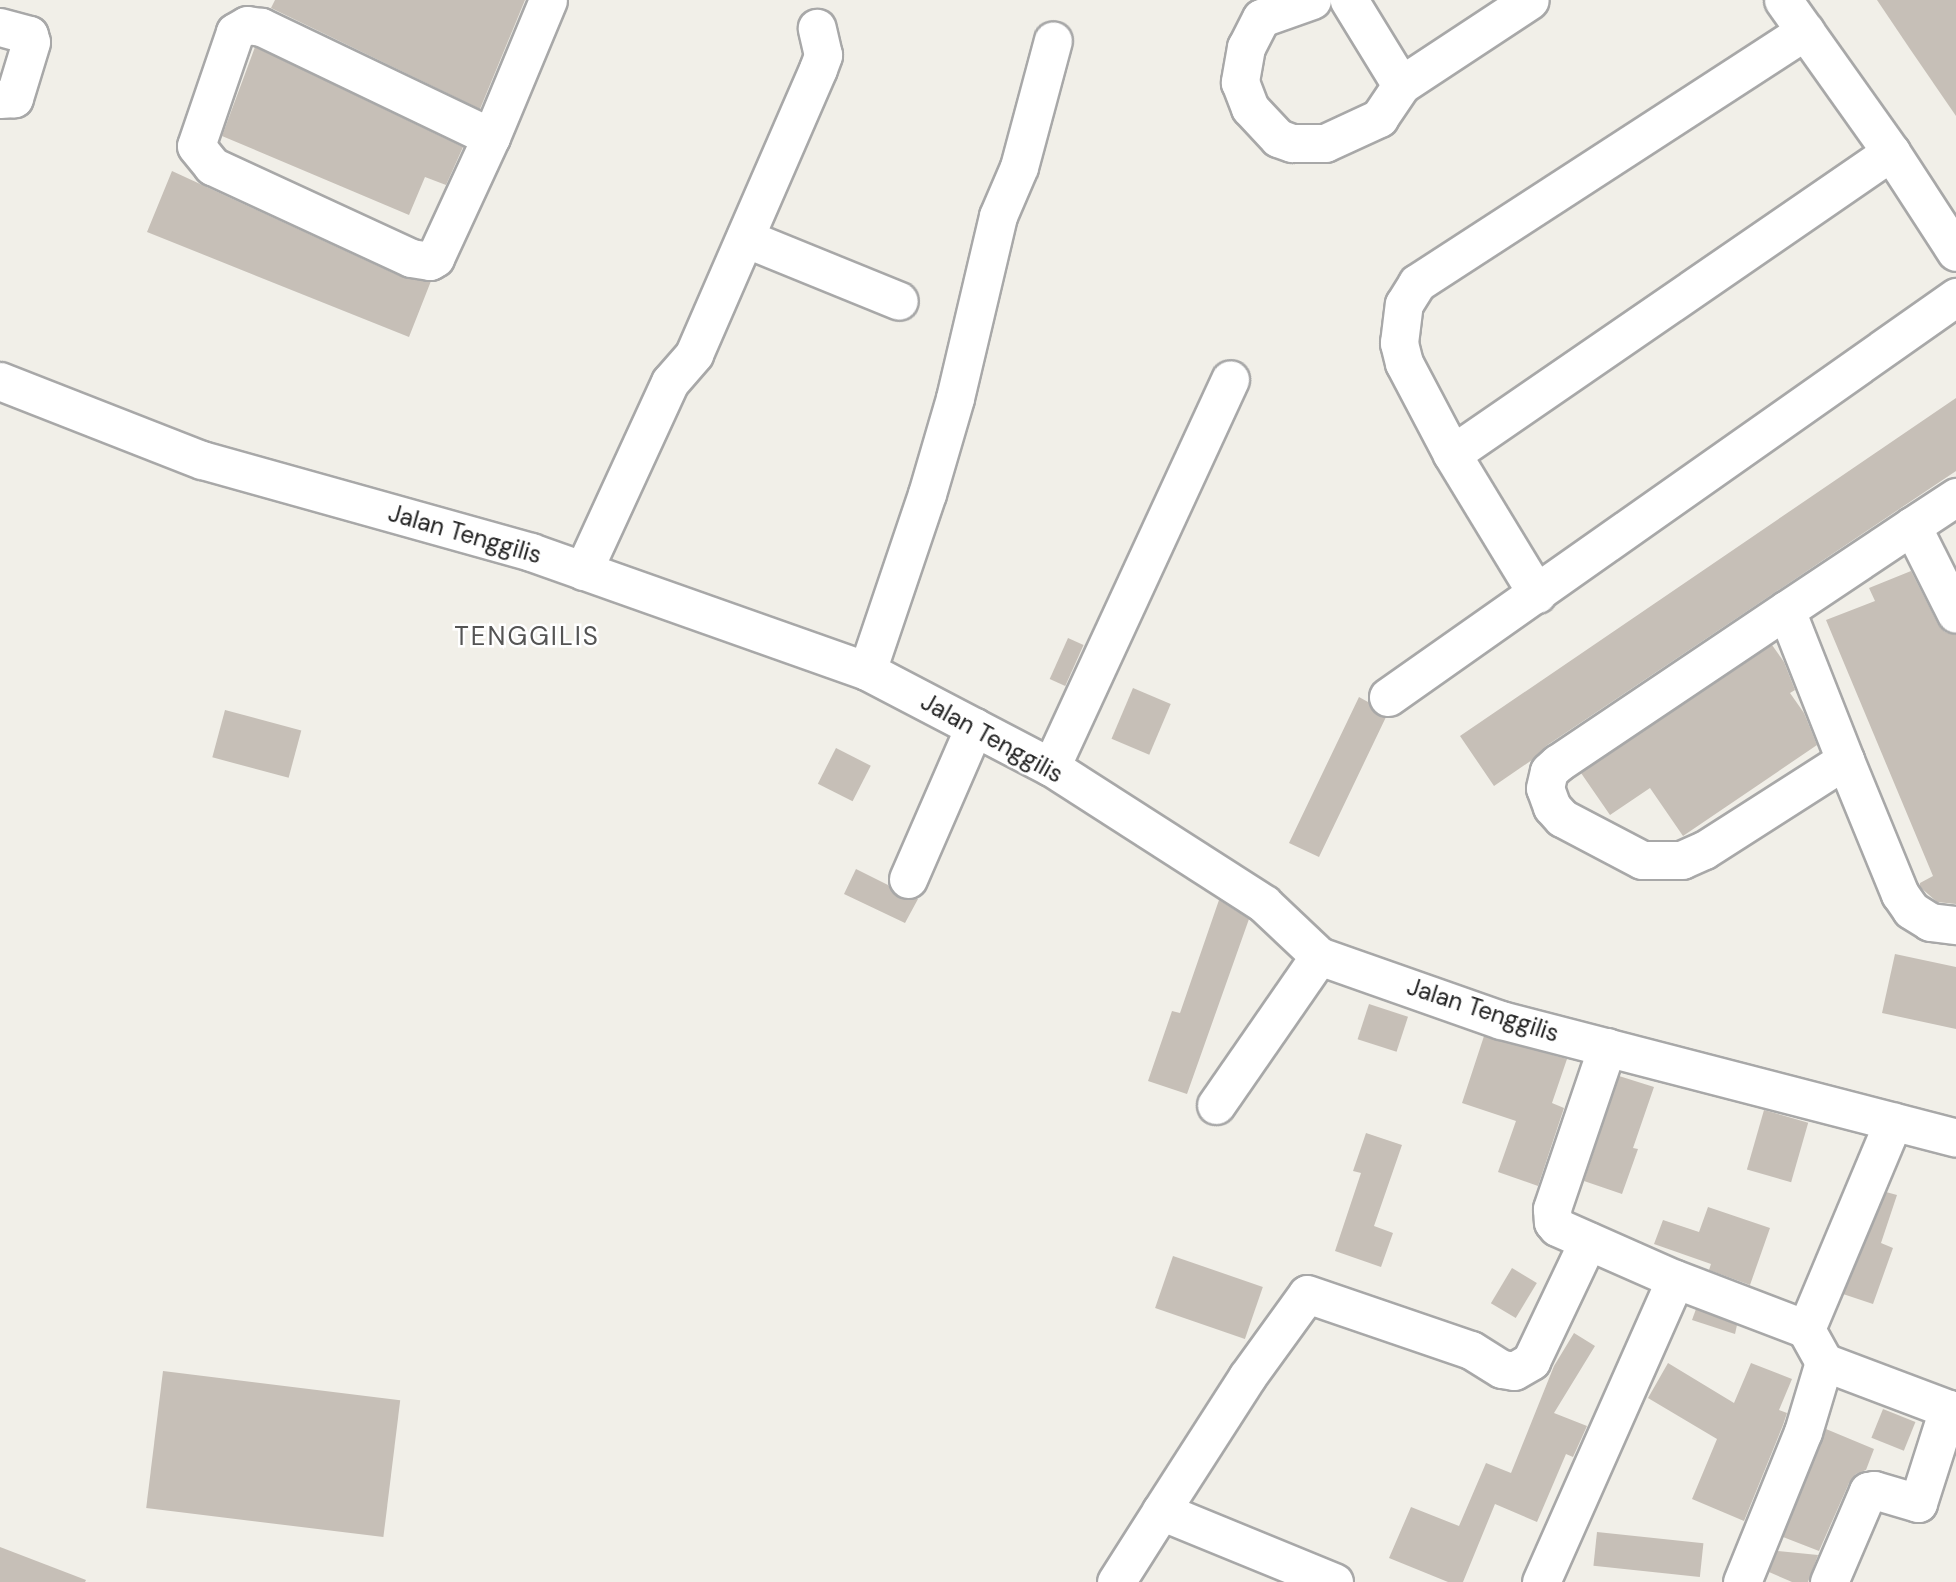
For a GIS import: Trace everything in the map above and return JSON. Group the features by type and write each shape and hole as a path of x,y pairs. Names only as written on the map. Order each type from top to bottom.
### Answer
{"street":[{"path":"0,14 3,0"},
{"path":"492,136 261,27 247,25 235,32 197,146 212,166 424,262 435,258 492,136 548,0"},
{"path":"1312,0 1261,18 1246,47 1240,82 1250,108 1278,138 1292,143 1325,143 1379,118 1401,85 1530,0"},
{"path":"1349,0 1401,85"},
{"path":"1783,0 1891,152 1956,252"},
{"path":"0,27 29,35 31,42 14,98 0,99"},
{"path":"583,571 666,389 694,354 745,238 820,62 822,43 817,28"},
{"path":"1538,594 1452,454 1404,363 1399,343 1404,304 1417,283 1805,31"},
{"path":"867,671 927,494 955,398 998,216 1019,167 1053,40"},
{"path":"1452,454 1891,152"},
{"path":"745,238 899,302"},
{"path":"1388,697 1956,298"},
{"path":"1051,767 1230,379"},
{"name":"Jalan Tenggilis","path":"0,381 202,460 531,552 867,671 1051,767 1264,904 1320,956 1501,1020 1956,1139"},
{"path":"1845,760 1704,850 1682,860 1642,860 1562,818 1552,807 1545,788 1549,771 1956,497"},
{"path":"1912,526 1956,614"},
{"path":"1786,610 1900,894 1911,910 1930,922 1956,925"},
{"path":"908,879 974,727"},
{"path":"1216,1105 1320,956"},
{"path":"1607,1047 1551,1217 1557,1227 1675,1279 1806,1328 1824,1362 1952,1411 1919,1503 1874,1490 1868,1491 1829,1582"},
{"path":"1806,1328 1893,1122"},
{"path":"1116,1582 1247,1377 1307,1294 1471,1350 1502,1369 1514,1371 1531,1361 1588,1241"},
{"path":"1541,1582 1675,1279"},
{"path":"1742,1582 1803,1432 1824,1362"},
{"path":"1161,1511 1334,1582"}],"building":[{"path":"275,0 525,0 480,109 271,8"},
{"path":"1877,0 1956,0 1956,116 1910,49"},
{"path":"255,47 463,147 446,185 425,177 409,215 222,136"},
{"path":"172,171 402,277 431,281 409,337 147,232"},
{"path":"1956,398 1956,471 1546,746 1532,760 1494,786 1460,736"},
{"path":"1911,571 1938,624 1945,632 1956,635 1956,904 1937,902 1920,887 1920,883 1933,876 1826,620 1875,601 1869,588"},
{"path":"1068,638 1084,645 1065,686 1050,679"},
{"path":"1772,645 1784,662 1795,690 1790,693 1804,713 1817,745 1683,836 1650,788 1610,815 1581,773"},
{"path":"1133,688 1171,704 1149,755 1112,739"},
{"path":"1359,697 1368,702 1379,716 1386,717 1319,857 1289,843"},
{"path":"225,710 301,730 289,778 212,757"},
{"path":"836,748 871,766 853,801 818,784"},
{"path":"856,869 888,885 899,898 918,899 905,923 844,894"},
{"path":"1219,900 1249,919 1187,1094 1148,1081 1172,1011 1180,1013"},
{"path":"1895,954 1956,967 1956,1029 1882,1013"},
{"path":"1369,1004 1408,1017 1397,1052 1358,1039"},
{"path":"1484,1036 1567,1059 1552,1103 1564,1108 1538,1186 1498,1172 1516,1121 1462,1103"},
{"path":"1619,1076 1654,1087 1633,1148 1638,1149 1622,1194 1584,1181"},
{"path":"1764,1110 1808,1123 1791,1182 1747,1170"},
{"path":"1366,1133 1402,1145 1374,1226 1393,1233 1381,1267 1335,1251 1361,1173 1353,1171"},
{"path":"1886,1192 1897,1195 1881,1243 1893,1248 1873,1304 1843,1294"},
{"path":"1708,1207 1770,1228 1750,1285 1709,1270 1711,1264 1654,1244 1663,1220 1699,1232"},
{"path":"1173,1256 1263,1287 1245,1339 1155,1308"},
{"path":"1512,1268 1537,1283 1516,1318 1491,1303"},
{"path":"1696,1309 1737,1325 1735,1334 1692,1320"},
{"path":"1574,1333 1595,1346 1554,1413 1587,1426 1573,1457 1566,1454 1537,1522 1495,1504 1463,1582 1448,1582 1389,1558 1411,1507 1459,1526 1486,1463 1511,1473 1554,1366"},
{"path":"1668,1363 1734,1403 1751,1363 1792,1379 1779,1410 1787,1413 1783,1425 1744,1521 1692,1499 1717,1439 1648,1398"},
{"path":"163,1371 400,1400 383,1537 146,1508"},
{"path":"1883,1409 1915,1422 1904,1451 1871,1438"},
{"path":"1826,1429 1874,1449 1866,1470 1856,1474 1849,1483 1819,1551 1783,1537"},
{"path":"1597,1532 1703,1543 1700,1577 1593,1566"},
{"path":"0,1547 86,1580 0,1582"},
{"path":"1777,1551 1818,1555 1808,1582 1792,1582 1769,1572"}],"district":[{"name":"TENGGILIS","path":"527,637"}]}
